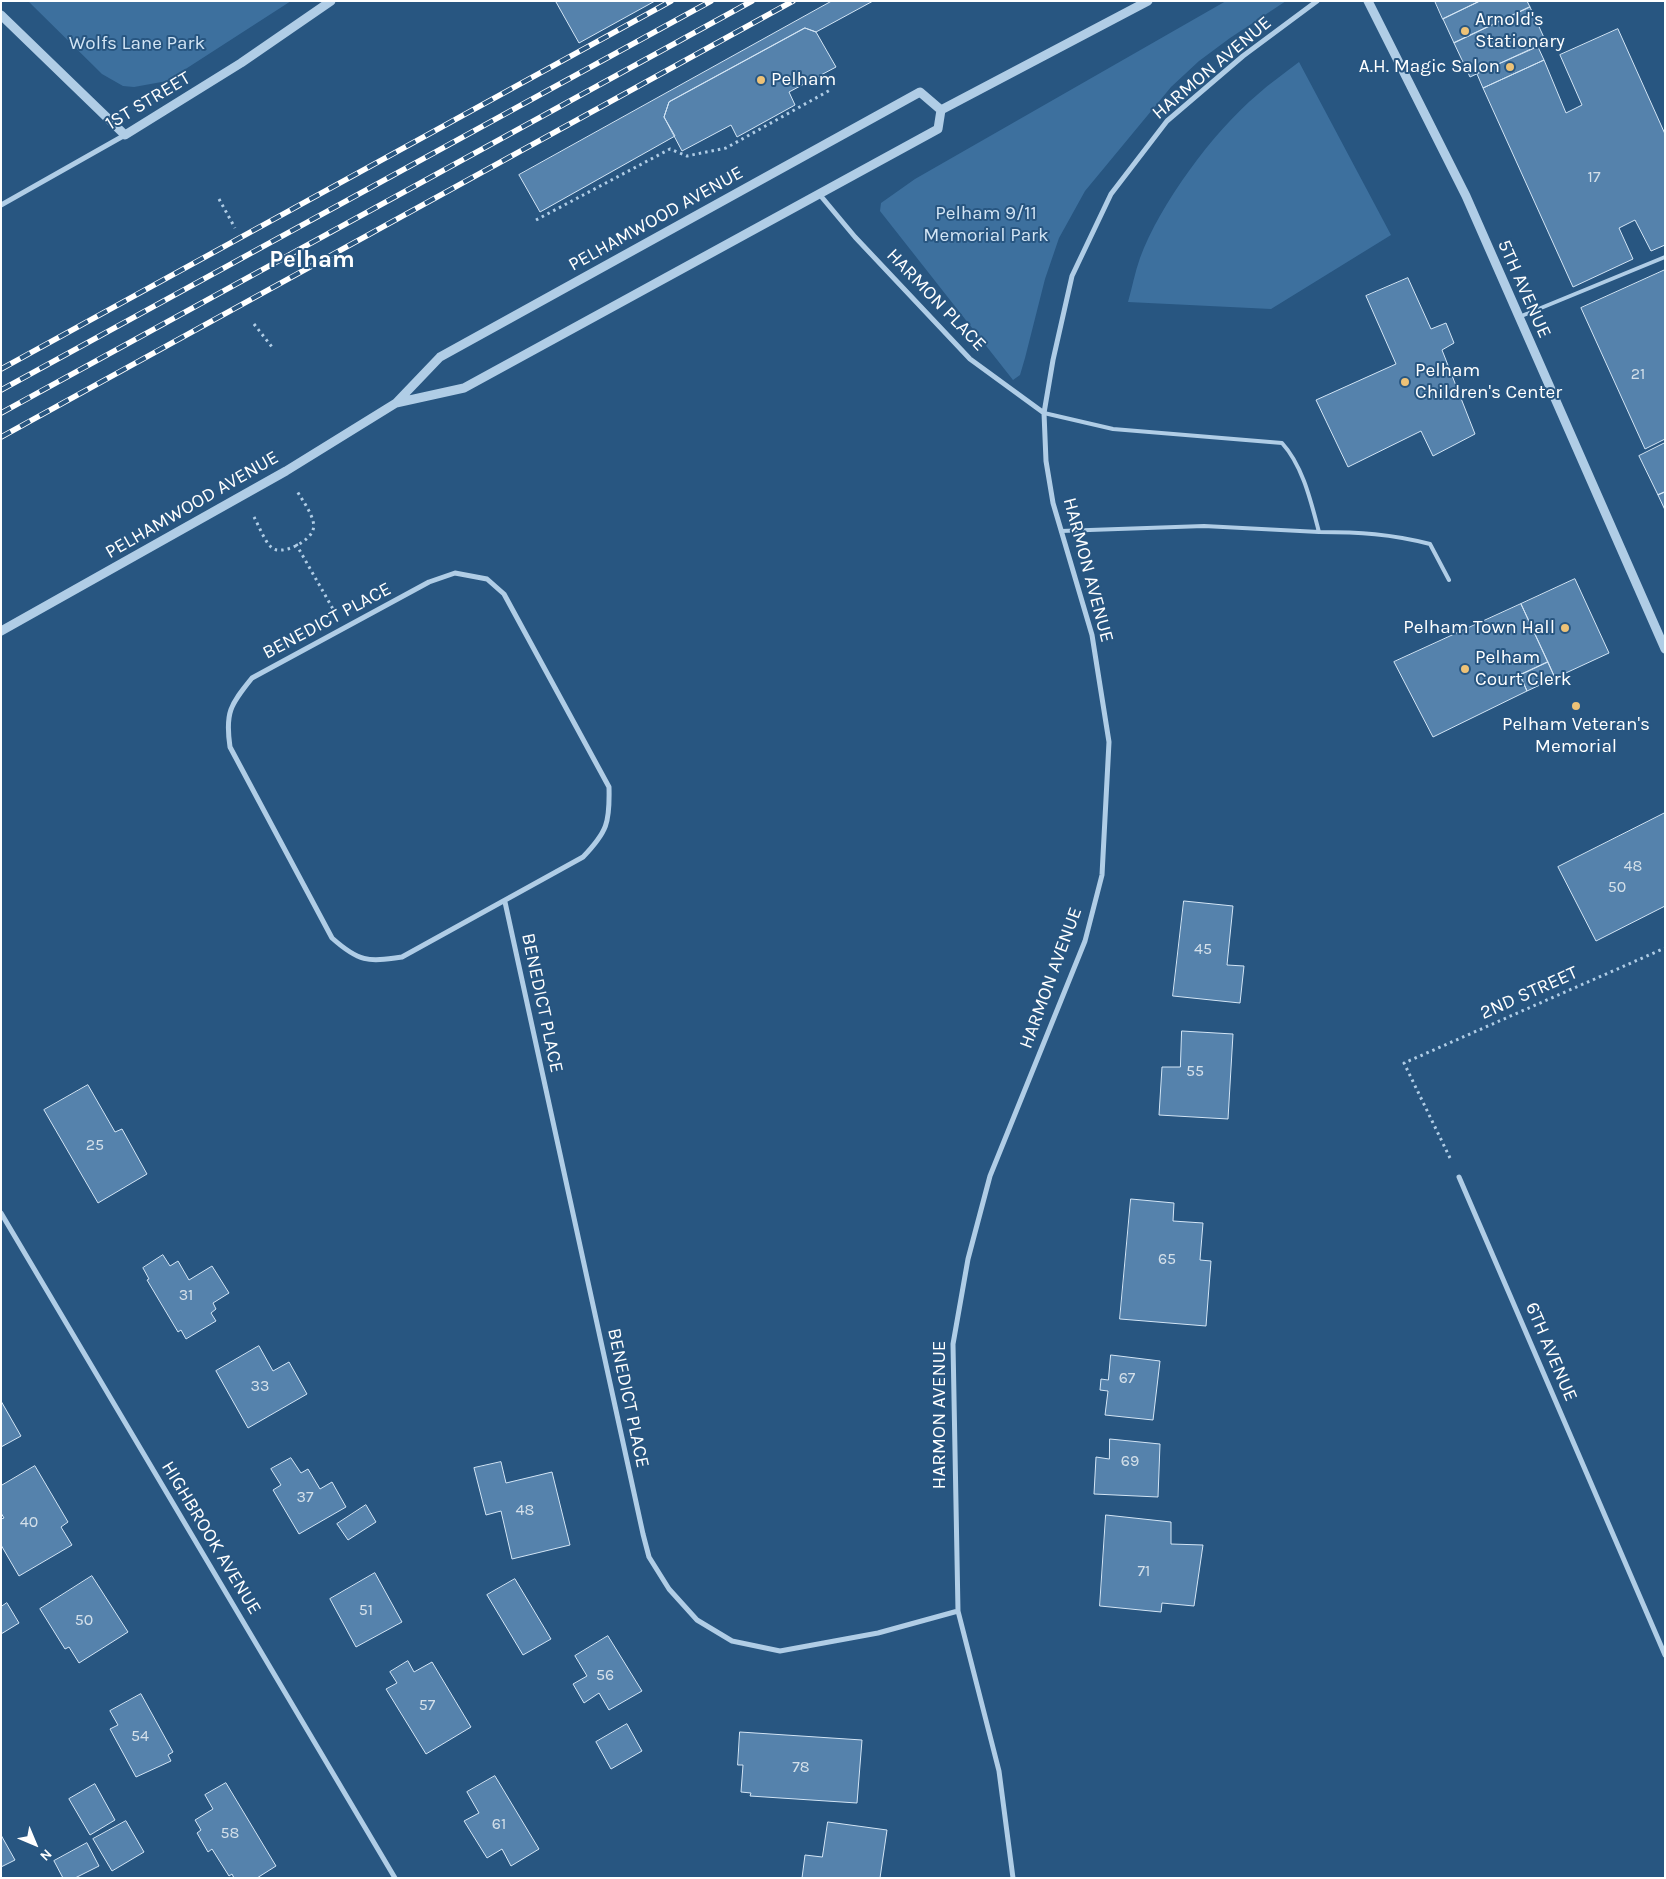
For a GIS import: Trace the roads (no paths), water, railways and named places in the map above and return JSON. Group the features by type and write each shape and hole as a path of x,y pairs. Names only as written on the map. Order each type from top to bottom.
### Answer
{"street":[{"name":"1ST STREET","path":"1,205 125,135 241,63 332,1"},
{"path":"941,110 1148,1"},
{"name":"HARMON AVENUE","path":"1013,1878 999,1771 958,1611 953,1344 968,1260 990,1176 1085,941 1102,875 1109,742 1092,636 1053,502 1046,461 1044,413 1053,360 1072,276 1110,194 1167,121 1243,56 1317,1"},
{"name":"5TH AVENUE","path":"1368,1 1466,196 1665,650"},
{"path":"1,15 125,135"},
{"name":"PELHAMWOOD AVENUE","path":"1,631 286,471 396,403 440,357 920,92 941,110 938,129 464,388 396,403"},
{"name":"HARMON PLACE","path":"820,195 855,237 970,359 1044,413"},
{"name":"BENEDICT PLACE","path":"456,573 487,579 504,594 609,787 609,814 601,838 582,857 505,902 402,958 375,961 351,955 332,938 230,748 227,724 234,700 252,678 429,582 456,573"},
{"name":"BENEDICT PLACE","path":"505,902 643,1534 649,1557 669,1589 696,1620 732,1641 780,1652 861,1636 958,1611"},
{"name":"6TH AVENUE","path":"1460,1177 1665,1655"},
{"name":"HIGHBROOK AVENUE","path":"1,1213 395,1878"}],"lane":[{"path":"1519,318 1665,257"},
{"path":"1044,413 1113,429 1282,443 1290,451 1300,471 1319,532"},
{"path":"1061,531 1204,526 1319,532 1366,532 1391,535 1430,544 1449,580"}],"railway":[{"path":"1,369 671,1"},
{"path":"1,390 711,1"},
{"path":"1,413 752,1"},
{"path":"1,437 793,1"}],"place":[{"name":"Arnold's Stationary","path":"1465,31"},
{"name":"A.H. Magic Salon","path":"1510,67"},
{"name":"Pelham","path":"761,80"},
{"name":"Pelham Children's Center","path":"1405,382"},
{"name":"Pelham Town Hall","path":"1565,628"},
{"name":"Pelham Court Clerk","path":"1465,669"},
{"name":"Pelham Veteran's Memorial","path":"1576,706"}],"district":[{"name":"Pelham","path":"312,260"}],"park label":[{"name":"Wolfs Lane Park","path":"137,44"},
{"name":"Pelham 9/11 Memorial Park","path":"986,225"}]}
